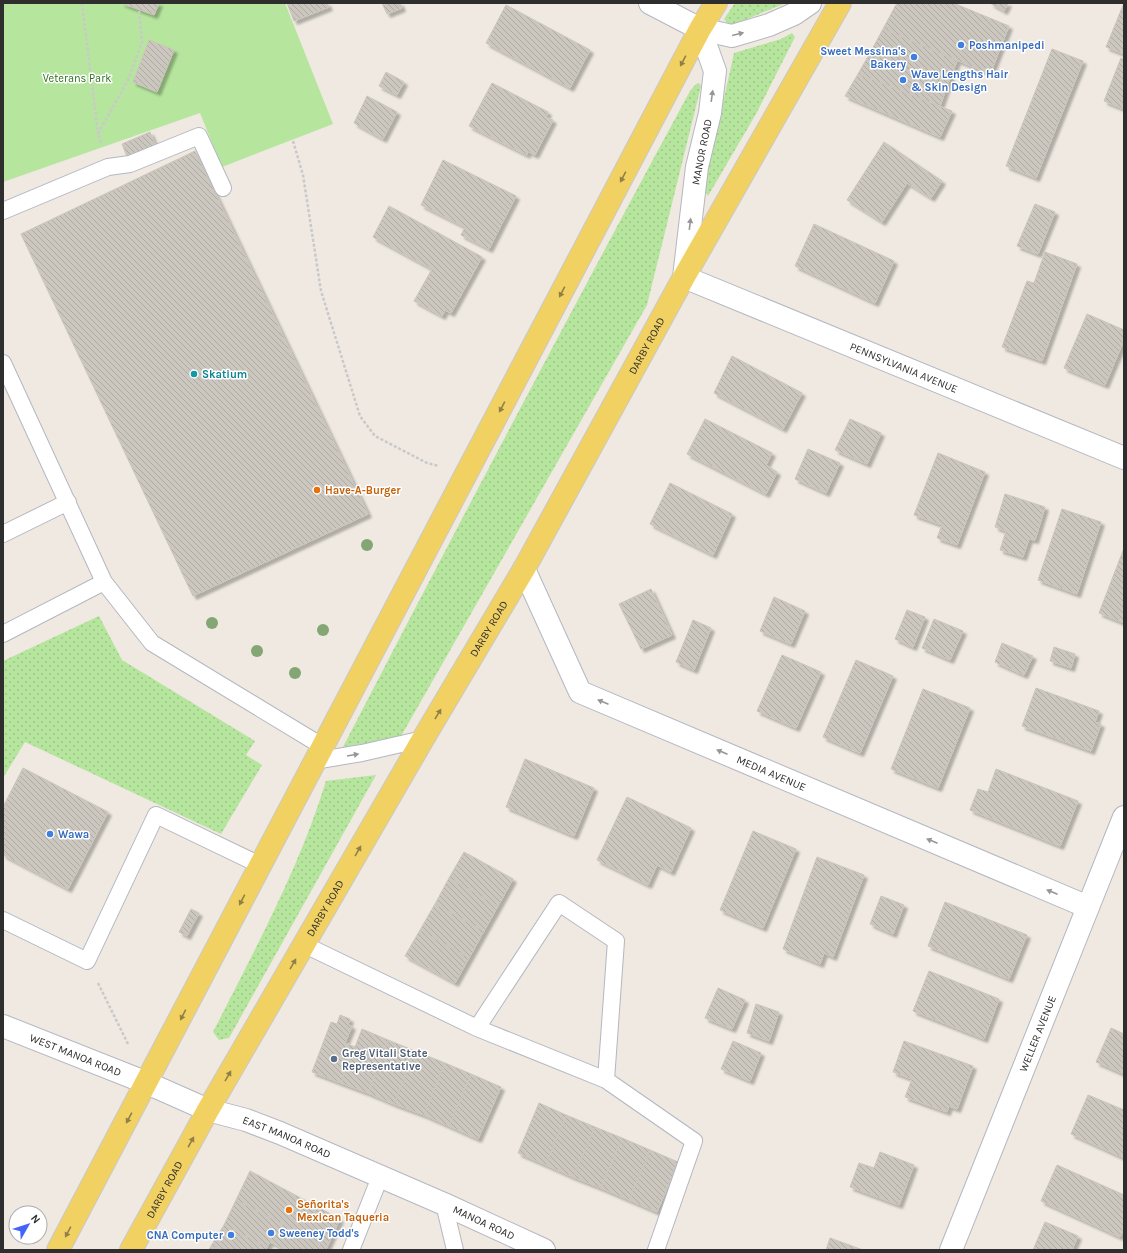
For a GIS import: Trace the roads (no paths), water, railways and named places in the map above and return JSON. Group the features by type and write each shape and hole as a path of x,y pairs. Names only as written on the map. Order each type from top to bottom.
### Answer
{"main road":[{"path":"58,1250 700,29 716,3"},
{"name":"DARBY ROAD","path":"132,1250 208,1110 423,739 524,569 684,277 840,3"}],"street":[{"path":"650,3 700,29 732,36 769,25 794,14 810,3"},
{"name":"MANOR ROAD","path":"684,277 697,167 710,113 715,71 700,29"},
{"name":"PENNSYLVANIA AVENUE","path":"684,277 1124,458"},
{"name":"MEDIA AVENUE","path":"524,569 580,692 1088,907"},
{"name":"WELLER AVENUE","path":"951,1250 1124,817"},
{"name":"WEST MANOA ROAD","path":"3,1026 147,1083"},
{"name":"EAST MANOA ROAD","path":"147,1083 208,1110 246,1120 280,1133 434,1200"},
{"name":"MANOA ROAD","path":"434,1200 544,1250"}],"lane":[{"path":"3,211 108,167 130,164 199,136 223,188"},
{"path":"3,363 104,582 152,643 318,754 362,753 423,739"},
{"path":"3,534 68,502"},
{"path":"3,634 104,582"},
{"path":"3,920 87,961 156,815 260,865"},
{"path":"477,1028 559,903 616,941 606,1080"},
{"path":"305,945 477,1028 606,1080 694,1141 656,1250"},
{"path":"351,1250 380,1177"},
{"path":"434,1200 455,1250"}],"place":[{"name":"Poshmanipedi","path":"961,45"},
{"name":"Sweet Messina's Bakery","path":"914,57"},
{"name":"Wave Lengths Hair & Skin Design","path":"903,80"},
{"name":"Skatium","path":"194,374"},
{"name":"Have-A-Burger","path":"317,490"},
{"name":"Wawa","path":"50,834"},
{"name":"Greg Vitali State Representative","path":"334,1059"},
{"name":"Señorita's Mexican Taqueria","path":"289,1210"},
{"name":"Sweeney Todd's","path":"271,1233"},
{"name":"CNA Computer","path":"231,1235"}],"park label":[{"name":"Veterans Park","path":"77,78"}]}
